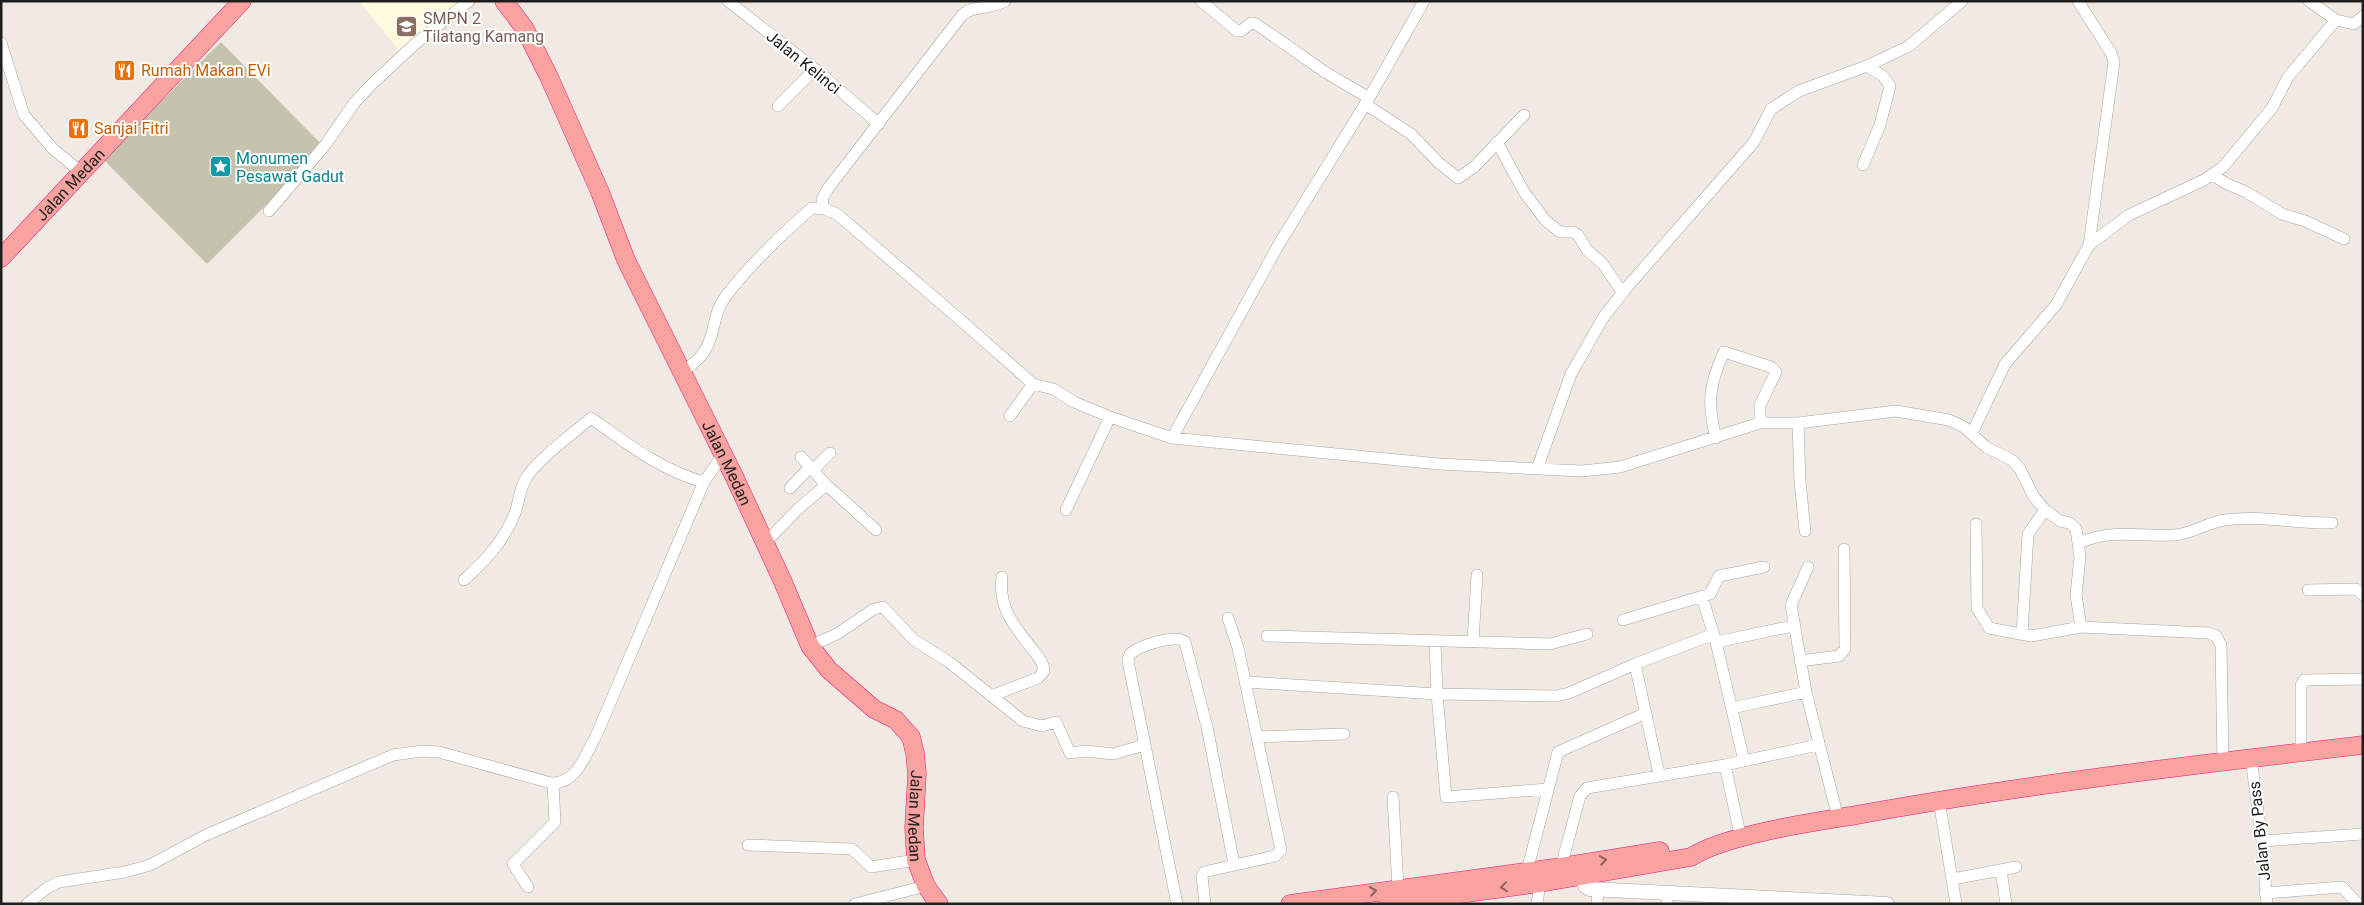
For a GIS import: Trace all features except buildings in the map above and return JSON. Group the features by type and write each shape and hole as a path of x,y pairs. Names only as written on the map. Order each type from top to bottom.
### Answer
{"highway":[{"name":"Jalan Medan","path":"1,258 242,1"},
{"name":"Jalan Medan","path":"504,1 525,30 549,77 600,192 626,260 723,454 765,543 810,646 829,670 874,709 896,720 911,737 917,774 914,828 916,860 926,886 939,904"},
{"path":"1290,904 1398,888 1540,883 1582,870 1680,848 1705,848 1838,818 1939,800 2251,758 2363,745"},
{"path":"1388,904 1526,871 1561,867 1582,870"}],"street":[{"path":"269,211 326,144 355,102 373,83 415,44 469,1"},
{"name":"Jalan Kelinci","path":"728,1 815,69 880,124"},
{"path":"824,209 822,199 829,187 880,124 963,14 970,10 994,7 1005,1"},
{"path":"1201,1 1237,31 1241,32 1251,23 1256,24 1411,134 1438,163 1458,178 1474,166 1524,115"},
{"path":"1172,438 1279,244 1367,101 1424,1"},
{"path":"1538,468 1571,374 1603,318 1622,292 1754,142 1771,109 1799,91 1867,66 1909,46 1962,1"},
{"path":"1972,432 2005,364 2056,305 2088,245 2114,62 2111,53 2078,1"},
{"path":"2309,1 2336,20 2354,24 2363,16"},
{"path":"2088,245 2134,212 2213,175 2231,158 2272,108 2288,77 2336,20"},
{"path":"1,43 24,115 53,149 81,172"},
{"path":"1863,165 1880,125 1890,86 1883,76 1867,66"},
{"path":"778,106 815,69"},
{"path":"1497,142 1524,192 1546,221 1557,230 1578,236 1587,250 1603,264 1622,292"},
{"path":"2213,175 2282,214 2305,221 2344,239"},
{"path":"681,373 704,352 712,334 716,311 725,296 798,220 812,208 824,209 837,214 957,316 1032,384 1053,389 1074,402 1110,417 1172,438 1440,464 1582,471 1620,467 1760,423 1798,423 1896,411 1949,420 1972,432 1986,447 2006,456 2017,464 2034,497 2045,510 2060,521 2075,526 2080,543 2076,595 2081,627"},
{"path":"1716,438 1710,414 1710,387 1724,352 1771,367 1776,372 1760,405 1760,423"},
{"path":"1010,416 1032,384"},
{"path":"1066,510 1110,417"},
{"path":"464,580 494,550 505,534 516,510 525,479 544,459 591,418 658,464 689,478 704,482"},
{"path":"1798,423 1800,481 1805,531"},
{"path":"790,488 830,453"},
{"path":"28,904 47,888 59,882 124,872 163,860 206,835 393,755 422,751 439,752 553,784 563,782 573,775 596,736 704,482 723,454"},
{"path":"801,457 828,487 876,530"},
{"path":"765,543 798,509 824,487 828,487"},
{"path":"2022,634 2028,534 2045,510"},
{"path":"2080,543 2096,537 2130,533 2175,536 2223,520 2243,519 2332,523"},
{"path":"1976,524 1978,612 1989,628 2037,635 2081,627 2208,632 2216,636 2221,644 2223,763"},
{"path":"1800,660 1838,656 1845,650 1844,549"},
{"path":"1623,620 1702,597 1712,592 1715,579 1719,576 1764,567"},
{"path":"1808,567 1791,602 1793,626 1818,745 1838,818"},
{"path":"1473,642 1477,575"},
{"path":"991,696 1038,678 1044,671 1041,661 1004,609 1000,590 1002,577"},
{"path":"2308,590 2356,589 2363,595"},
{"path":"1702,597 1715,638 1744,761"},
{"path":"810,646 837,634 874,610 883,608 914,640 950,662 1026,722 1042,726 1056,722 1070,753 1086,751 1112,754 1145,745"},
{"path":"1205,904 1203,874 1234,864 1275,856 1281,850 1237,642 1228,618"},
{"path":"1246,682 1437,694 1561,696 1635,664 1715,638 1793,626"},
{"path":"1266,636 1550,644 1587,634"},
{"path":"1177,904 1129,656 1138,648 1180,638 1186,645 1207,727 1234,864"},
{"path":"1435,642 1437,694 1446,797 1548,789"},
{"path":"1635,664 1659,774"},
{"path":"2301,752 2301,686 2304,680 2363,680"},
{"path":"1732,708 1806,692"},
{"path":"1526,871 1558,752 1646,713"},
{"path":"1257,737 1344,734"},
{"path":"1561,867 1582,791 1587,788 1659,774 1744,761 1818,745"},
{"name":"Jalan By Pass","path":"2251,758 2262,841 2266,899"},
{"path":"1725,764 1741,839"},
{"path":"528,887 513,864 555,822 553,784"},
{"path":"1393,797 1398,888"},
{"path":"1939,800 1956,904"},
{"path":"2262,841 2363,834"},
{"path":"748,845 852,849 857,852 865,864 873,867 916,860"},
{"path":"1953,879 2016,867"},
{"path":"1582,870 1586,888 1667,898 1887,904"},
{"path":"2001,870 2006,904"},
{"path":"1537,904 1540,883"},
{"path":"855,904 926,886"},
{"path":"2266,899 2342,887 2358,904"},
{"path":"1597,904 1598,889"}],"shaded area":[{"name":"SMPN 2 Tilatang Kamang","path":"359,1 466,1 401,53"},
{"path":"221,42 324,147 207,264 103,159"}],"place":[{"name":"SMPN 2 Tilatang Kamang","path":"407,27"},
{"name":"Rumah Makan EVi","path":"125,70"},
{"name":"Sanjai Fitri","path":"78,128"},
{"name":"Monumen Pesawat Gadut","path":"220,167"}]}
